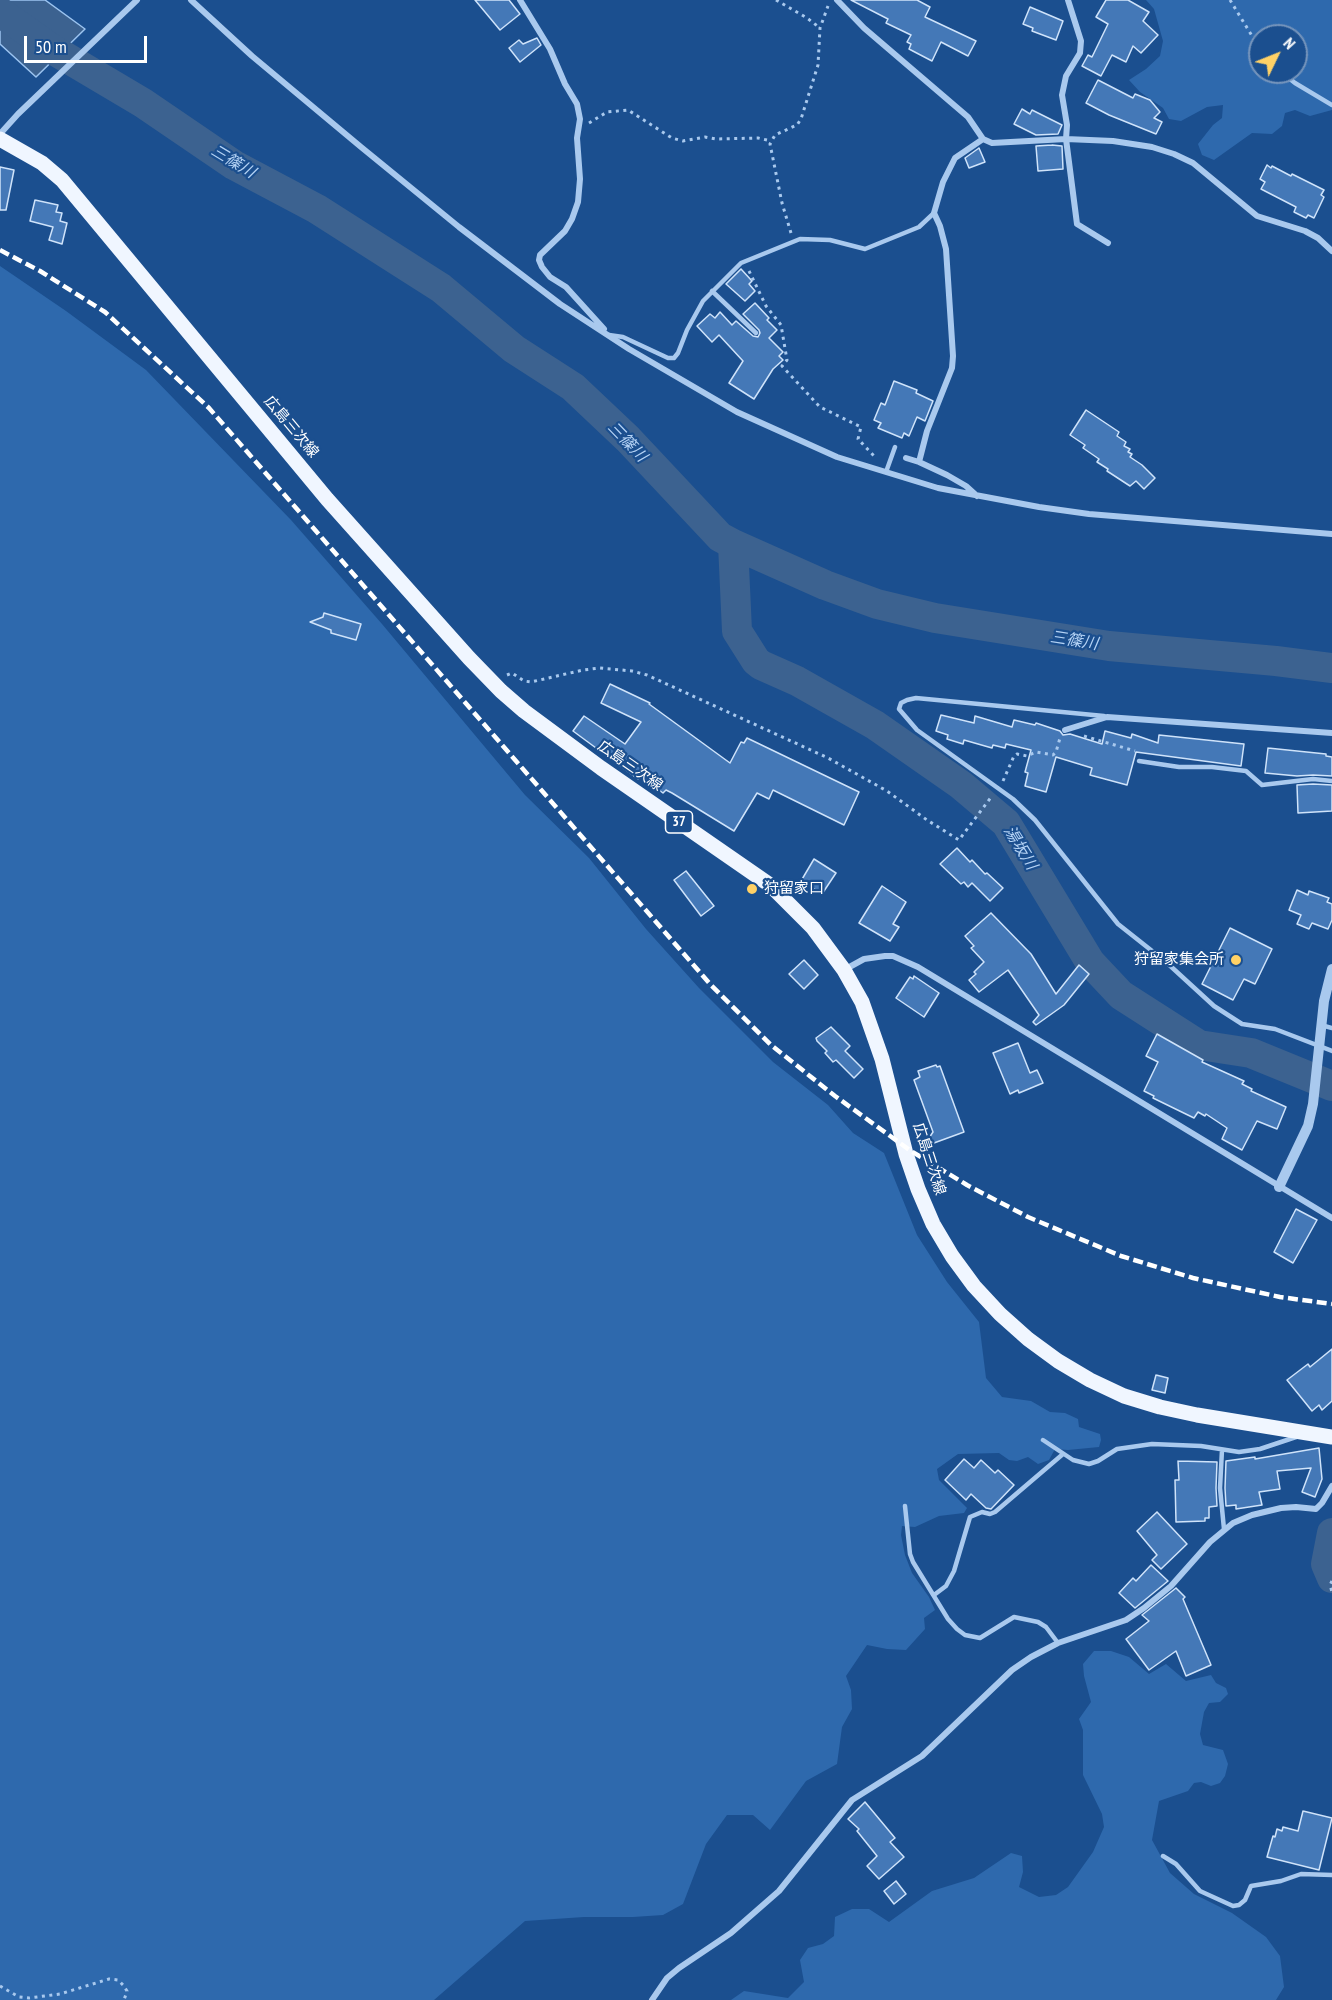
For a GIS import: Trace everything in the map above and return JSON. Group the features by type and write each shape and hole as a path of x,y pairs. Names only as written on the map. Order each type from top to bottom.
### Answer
{"main road":[{"name":"広島三次線","path":"0,139 42,163 70,188 327,499 491,681 524,711 584,755 770,885 813,928 844,970 862,1002 873,1030 906,1154 933,1224 969,1279 1000,1314 1058,1361 1090,1380 1124,1395 1160,1407 1197,1415 1332,1437"}],"street":[{"path":"0,134 137,0"},
{"path":"191,0 252,56 459,227 560,304 629,349 737,412 837,457 938,489 1089,514 1332,534"},
{"path":"520,0 550,49 565,84 577,104 580,119 577,138 580,179 578,202 565,231 540,255 539,261 550,278 566,287 609,335"},
{"path":"837,0 864,28 968,117 983,139 1011,143 1066,139 1133,144 1174,154 1200,168 1257,216 1305,231 1318,238 1332,251"},
{"path":"1068,0 1081,41 1080,53 1070,69 1063,88 1067,125 1066,139 1077,224 1108,243"},
{"path":"919,462 927,431 952,368 946,249 934,213 943,182 955,158 983,139"},
{"path":"906,458 947,475 966,486 978,497"},
{"path":"1065,730 1107,717 1332,734"},
{"path":"844,970 864,959 885,956 893,956 918,967 1332,1218"},
{"path":"1279,1186 1308,1126 1313,1104 1318,1048 1327,1027 1332,969"},
{"path":"652,2000 667,1978 731,1933 779,1891 852,1800 922,1756 1012,1670 1058,1643 1126,1620 1171,1586 1224,1529 1252,1515 1281,1508 1316,1509 1332,1486"}],"lane":[{"path":"1297,84 1332,105"},
{"path":"609,335 623,338 668,358 674,358 703,301 745,261 800,238 830,240 865,249 919,227 934,213"},
{"path":"712,291 756,333"},
{"path":"886,472 895,447"},
{"path":"1107,717 916,698 902,703 899,709 916,730 997,791 1013,800 1035,820 1118,924 1166,962 1214,1006 1242,1024 1275,1029 1318,1048 1332,1051"},
{"path":"1139,761 1179,767 1212,767 1246,771 1265,785 1313,779 1332,781"},
{"path":"1043,1440 1080,1463 1089,1464 1117,1449 1152,1444 1201,1446 1239,1452 1279,1444 1307,1433"},
{"path":"1222,1450 1220,1488 1224,1529"},
{"path":"934,1595 946,1586 954,1571 970,1517 982,1512 990,1514 996,1512 1063,1454"},
{"path":"904,1506 913,1562 948,1619 965,1635 980,1638 1014,1617 1038,1622 1046,1627 1058,1643"},
{"path":"1163,1856 1176,1864 1200,1891 1233,1906 1245,1900 1251,1886 1281,1881 1301,1874 1332,1875"}],"path":[{"path":"776,0 820,28"},
{"path":"793,241 782,203 770,144 775,135 797,125 801,119 818,65 820,28 830,0"},
{"path":"1230,0 1248,29"},
{"path":"579,126 607,112 628,110 672,138 683,141 705,137 758,138 771,141"},
{"path":"745,261 766,306 781,325 787,360 782,366 820,407 861,427 858,439 864,447 880,460 889,463"},
{"path":"491,681 512,673 524,681 531,682 583,670 600,668 632,670 730,712 828,758 887,791 959,840 997,791 1014,756 1017,754 1027,756 1036,752 1053,755 1062,731 1137,752 1139,761"},
{"path":"1332,1581 1330,1585 1332,1592"},
{"path":"0,1986 19,1997 29,1998 60,1994 110,1979 118,1980 127,1991 124,2000"}],"shaded area":[{"path":"0,0 45,0 85,29 36,77 0,44"},
{"path":"1146,0 1332,0 1332,110 1310,116 1295,110 1285,113 1282,126 1272,134 1252,133 1214,160 1202,155 1198,144 1213,125 1222,118 1223,105 1207,107 1181,121 1169,119 1163,108 1140,92 1129,80 1160,56 1163,41 1154,9"},
{"path":"0,266 146,370 291,520 382,624 525,795 589,858 646,929 699,988 773,1062 828,1105 853,1133 884,1153 917,1235 947,1282 979,1322 986,1378 1002,1397 1031,1401 1050,1412 1065,1413 1078,1419 1079,1427 1100,1434 1099,1447 1055,1449 1049,1460 1038,1464 1028,1457 1017,1461 1009,1460 999,1453 958,1454 937,1469 939,1480 967,1508 964,1513 939,1516 915,1527 902,1526 901,1535 905,1555 912,1573 935,1610 924,1618 925,1629 906,1650 867,1645 846,1676 851,1690 852,1709 842,1727 837,1764 806,1781 770,1830 753,1815 727,1815 706,1844 683,1904 663,1915 525,1921 434,2000 0,2000"},
{"path":"1094,1651 1111,1651 1129,1657 1149,1674 1166,1664 1186,1681 1211,1675 1216,1683 1226,1688 1228,1694 1220,1702 1209,1703 1204,1712 1200,1734 1203,1745 1223,1750 1228,1764 1225,1776 1220,1783 1211,1786 1201,1782 1194,1783 1188,1791 1159,1801 1152,1840 1170,1873 1194,1894 1232,1913 1266,1937 1280,1956 1284,1987 1276,2000 731,2000 744,1991 788,1998 804,1982 800,1960 808,1948 823,1944 834,1936 835,1917 852,1909 869,1909 889,1922 932,1891 974,1878 1011,1853 1022,1856 1023,1872 1019,1887 1039,1897 1056,1895 1068,1887 1093,1852 1104,1827 1102,1814 1083,1775 1083,1730 1079,1719 1091,1702 1083,1664"}],"building":[{"path":"475,0 509,0 520,14 500,30"},
{"path":"851,0 917,0 930,7 925,17 976,41 968,56 941,42 932,61 909,49 911,44 907,42 911,35 886,23 888,19"},
{"path":"1106,0 1128,0 1149,12 1143,21 1158,35 1141,53 1133,46 1126,62 1112,55 1101,76 1082,66 1088,55 1092,57 1108,24 1096,17"},
{"path":"1030,7 1063,21 1056,40 1032,31 1033,28 1023,24"},
{"path":"537,38 541,45 520,62 509,48 519,40 523,44"},
{"path":"1098,80 1133,98 1135,94 1150,100 1160,112 1154,118 1162,122 1156,134 1086,103"},
{"path":"1022,109 1030,114 1032,110 1062,125 1058,134 1036,135 1014,124"},
{"path":"1036,146 1062,146 1063,169 1038,171"},
{"path":"979,148 985,162 969,168 965,158"},
{"path":"1267,165 1324,190 1321,195 1324,197 1314,218 1308,215 1306,218 1294,212 1296,207 1261,189 1265,182 1260,179"},
{"path":"0,167 14,170 6,210 0,210"},
{"path":"35,200 58,205 56,212 62,213 60,221 67,223 62,244 49,240 53,227 30,221"},
{"path":"741,269 752,281 749,284 755,291 745,301 726,284"},
{"path":"755,303 777,330 769,338 783,352 779,356 783,360 773,369 754,399 729,383 743,361 719,335 712,342 697,326 710,314 715,318 720,312 732,325 736,321 753,336 758,337 759,330 743,314"},
{"path":"894,381 917,390 916,393 933,401 925,421 917,417 909,436 904,433 902,438 878,428 881,423 874,420 881,403 885,405"},
{"path":"1086,410 1119,432 1117,436 1126,442 1124,446 1130,449 1128,452 1132,454 1130,457 1155,478 1144,489 1136,481 1130,486 1107,471 1108,469 1097,462 1099,459 1083,448 1085,445 1070,435"},
{"path":"324,613 361,624 356,640 331,633 331,630 310,622 323,617"},
{"path":"610,684 650,703 730,763 741,742 744,743 747,738 859,792 844,825 773,790 769,799 757,793 734,831 672,793 666,790 663,793 640,776 638,779 573,731 584,716 625,744 641,722 601,703"},
{"path":"941,715 974,723 975,716 1012,727 1014,720 1035,725 1036,723 1060,731 1063,735 1070,734 1102,744 1105,731 1131,738 1132,734 1158,743 1159,735 1244,744 1241,766 1136,752 1127,785 1090,775 1092,768 1056,757 1046,792 1025,786 1028,773 1025,772 1031,750 1006,744 1005,748 993,745 992,748 964,740 963,744 947,739 948,735 936,731"},
{"path":"1268,748 1326,754 1332,757 1332,776 1265,773"},
{"path":"1297,785 1332,785 1332,811 1298,813"},
{"path":"957,848 970,862 972,860 1003,888 990,901 972,883 968,887 964,882 961,884 940,864"},
{"path":"814,859 836,873 822,894 801,881"},
{"path":"686,871 714,906 701,916 674,880"},
{"path":"882,886 906,902 893,924 899,927 890,941 859,923"},
{"path":"1297,890 1308,895 1309,891 1329,898 1327,902 1332,904 1332,920 1328,929 1312,923 1309,929 1297,924 1301,915 1289,910"},
{"path":"991,913 1031,954 1056,994 1079,965 1089,974 1064,1005 1036,1025 1033,1022 1039,1015 1008,970 979,992 969,980 984,962 971,948 974,946 965,936"},
{"path":"1230,928 1272,949 1255,984 1244,979 1233,1000 1202,984"},
{"path":"804,960 818,975 804,989 789,974"},
{"path":"914,976 939,993 924,1017 896,998 910,977 913,979"},
{"path":"831,1027 850,1046 845,1051 863,1069 854,1078 836,1060 833,1062 825,1053 827,1051 817,1041 816,1038"},
{"path":"1157,1034 1203,1060 1202,1062 1244,1081 1242,1084 1252,1089 1251,1091 1286,1107 1277,1129 1257,1121 1242,1150 1222,1139 1227,1128 1206,1114 1205,1116 1198,1112 1194,1118 1153,1098 1154,1096 1144,1091 1158,1062 1146,1056"},
{"path":"1018,1043 1030,1073 1037,1070 1043,1083 1019,1093 1018,1090 1010,1094 993,1053"},
{"path":"936,1065 940,1066 964,1132 923,1147 933,1132 914,1080 920,1077 918,1071"},
{"path":"1296,1209 1317,1220 1293,1263 1274,1252"},
{"path":"1332,1349 1332,1401 1322,1410 1319,1405 1312,1411 1287,1380 1308,1364 1310,1367"},
{"path":"1156,1375 1168,1378 1165,1393 1152,1390"},
{"path":"1319,1448 1322,1479 1315,1497 1302,1492 1311,1468 1277,1471 1280,1489 1259,1492 1262,1505 1236,1509 1236,1505 1226,1506 1226,1461 1255,1457 1255,1459"},
{"path":"964,1459 974,1468 981,1460 995,1473 998,1470 1014,1485 991,1509 986,1508 971,1494 966,1500 945,1480"},
{"path":"1178,1461 1217,1462 1217,1506 1209,1507 1209,1518 1205,1518 1205,1521 1176,1522 1175,1480 1179,1480"},
{"path":"1157,1512 1187,1544 1161,1569 1152,1560 1157,1555 1137,1531"},
{"path":"1151,1565 1168,1581 1135,1608 1119,1593 1133,1578 1136,1581"},
{"path":"1176,1588 1185,1597 1183,1599 1211,1665 1186,1676 1176,1651 1149,1670 1126,1639 1149,1621 1142,1615"},
{"path":"865,1802 895,1838 890,1842 904,1857 879,1879 867,1866 877,1856 857,1831 859,1829 848,1819"},
{"path":"1303,1811 1332,1818 1319,1870 1267,1857 1277,1829 1282,1831 1283,1827 1298,1831"},
{"path":"896,1881 906,1894 894,1904 884,1891"}],"waterway":[{"name":"三篠川","path":"0,12 52,49 143,103 234,165 317,209 441,288 514,349 573,387 628,439 720,537 733,544 825,585 877,604 935,618 1109,646 1332,668"},
{"name":"湯坂川","path":"733,544 737,631 756,661 797,681 875,725 961,785 1006,823 1090,962 1121,995 1199,1045 1251,1053 1332,1086"},
{"name":"湯坂川","path":"1332,1533 1326,1564 1332,1578"}],"railway":[{"path":"0,250 40,271 105,312 209,408 710,984 771,1045 835,1096 911,1151 967,1185 1028,1217 1121,1256 1193,1278 1280,1297 1332,1304"}],"place":[{"name":"狩留家口","path":"752,889"},
{"name":"狩留家集会所","path":"1236,960"}]}
